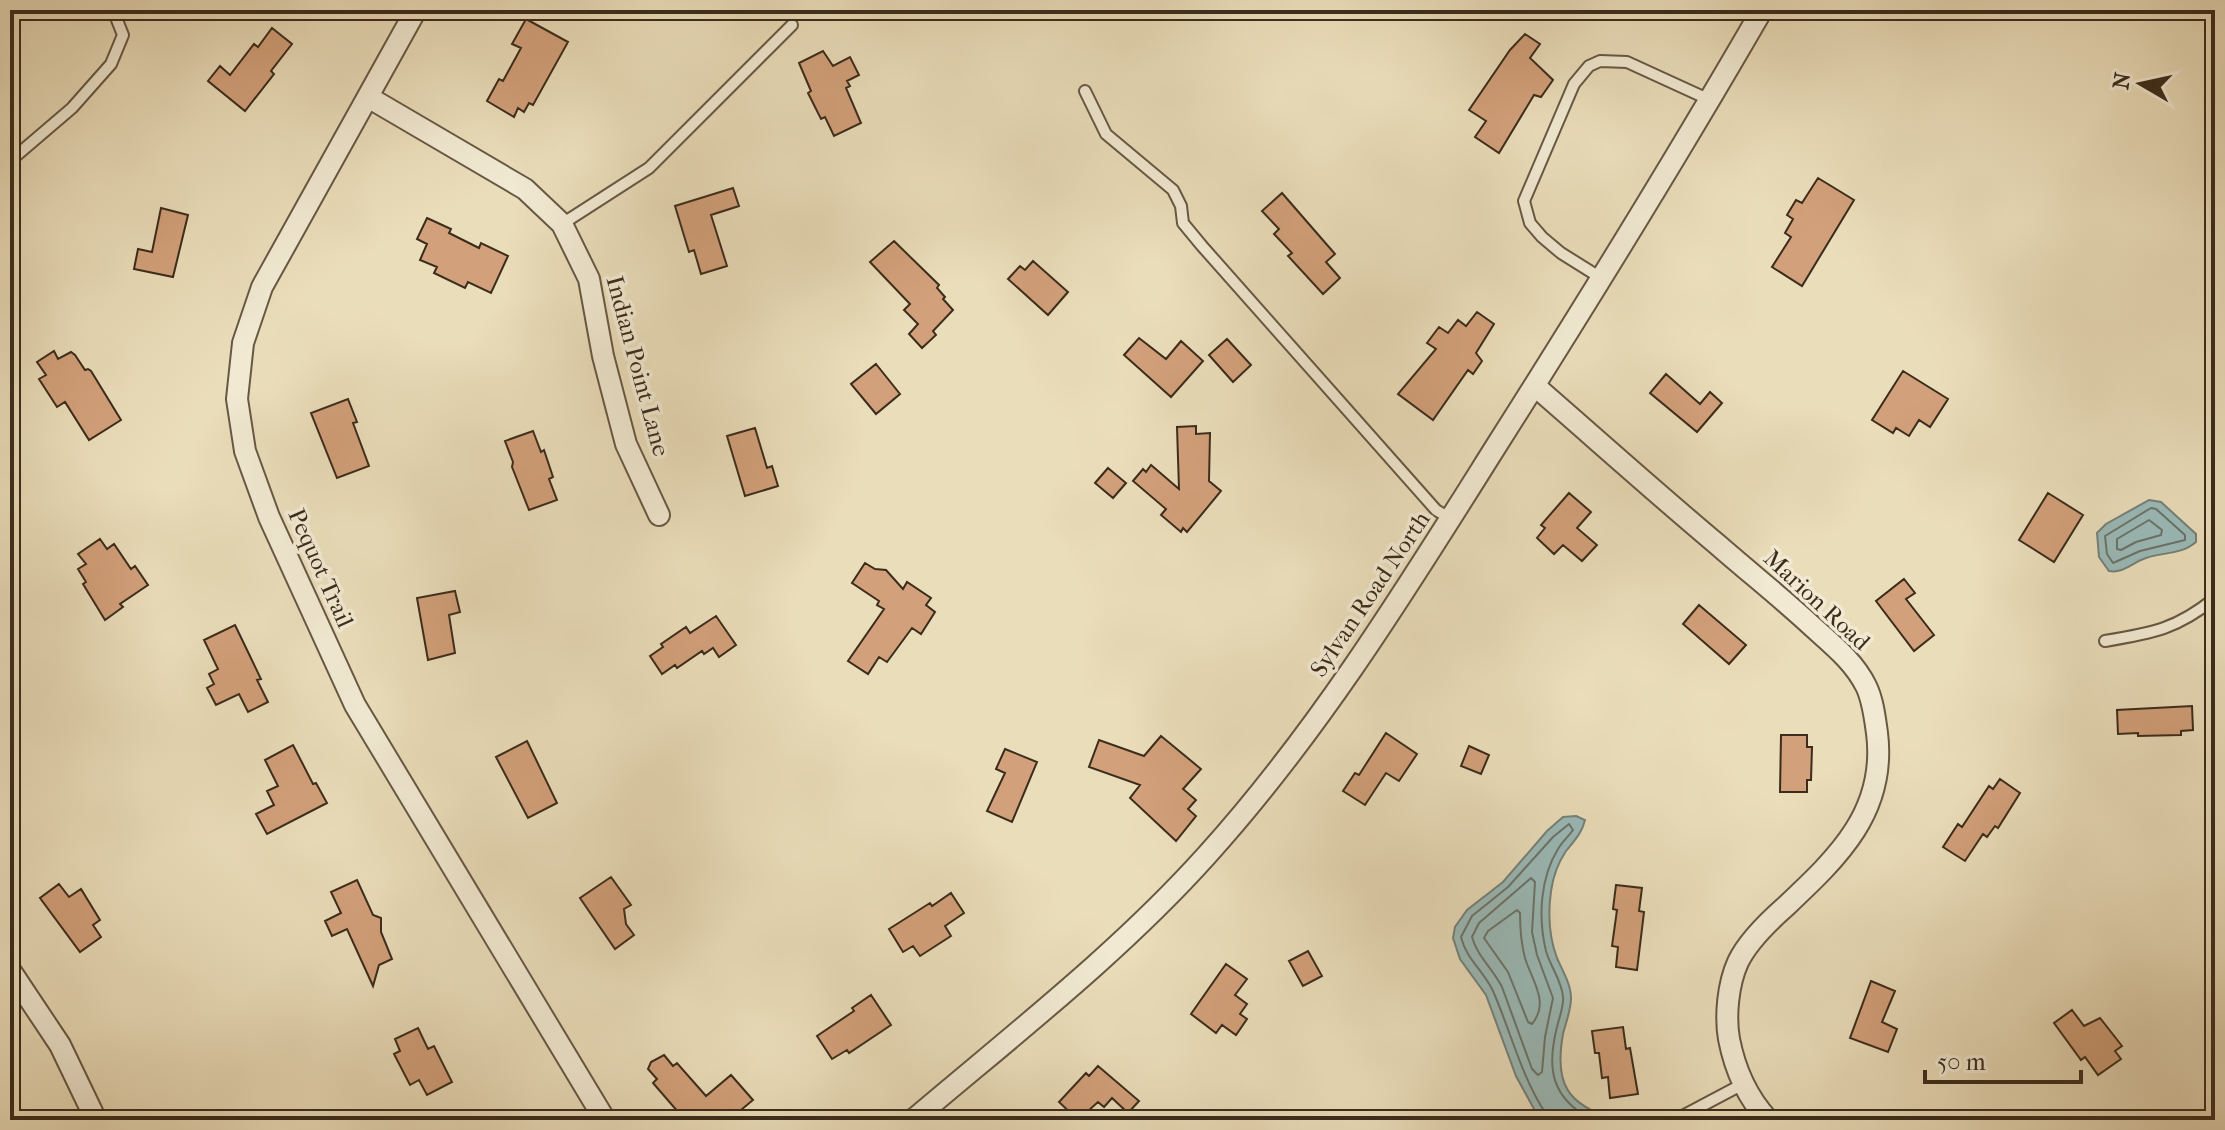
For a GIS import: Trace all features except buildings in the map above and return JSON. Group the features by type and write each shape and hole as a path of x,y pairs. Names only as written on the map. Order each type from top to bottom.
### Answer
{"street":[{"name":"Pequot Trail","path":"416,10 275,260 255,304 243,343 238,381 241,434 251,472 269,517 355,705 605,1120"},
{"name":"Sylvan Road North","path":"913,1120 1101,960 1205,858 1255,800 1390,615 1535,386 1762,10"},
{"name":"Indian Point Lane","path":"368,97 525,189 562,224 589,279 603,356 626,444 659,515"},
{"name":"Marion Road","path":"1535,386 1781,597 1848,659 1867,688 1878,747 1878,769 1872,799 1859,827 1827,867 1765,926 1739,962 1726,1020 1732,1053 1753,1103 1768,1120"},
{"path":"10,970 60,1045 96,1120"}],"lane":[{"path":"10,161 72,108 111,64 123,35 113,10"},
{"path":"562,224 649,168 792,25"},
{"path":"1601,278 1542,237 1530,223 1524,201 1574,84 1589,66 1600,61 1617,60 1710,100"},
{"path":"1085,91 1106,134 1173,190 1181,206 1183,223 1202,246 1436,510 1451,519"},
{"path":"2105,641 2172,627 2215,598"},
{"path":"1675,1120 1743,1084"}],"water":[{"path":"2149,500 2161,502 2196,534 2196,542 2178,551 2146,558 2119,571 2109,571 2099,557 2097,533 2106,524"},
{"path":"1576,816 1585,820 1580,833 1558,865 1550,908 1552,942 1571,993 1561,1066 1563,1079 1575,1099 1599,1114 1616,1120 1540,1120 1516,1076 1486,995 1460,959 1453,938 1455,927 1467,910 1503,882 1563,817"}]}
